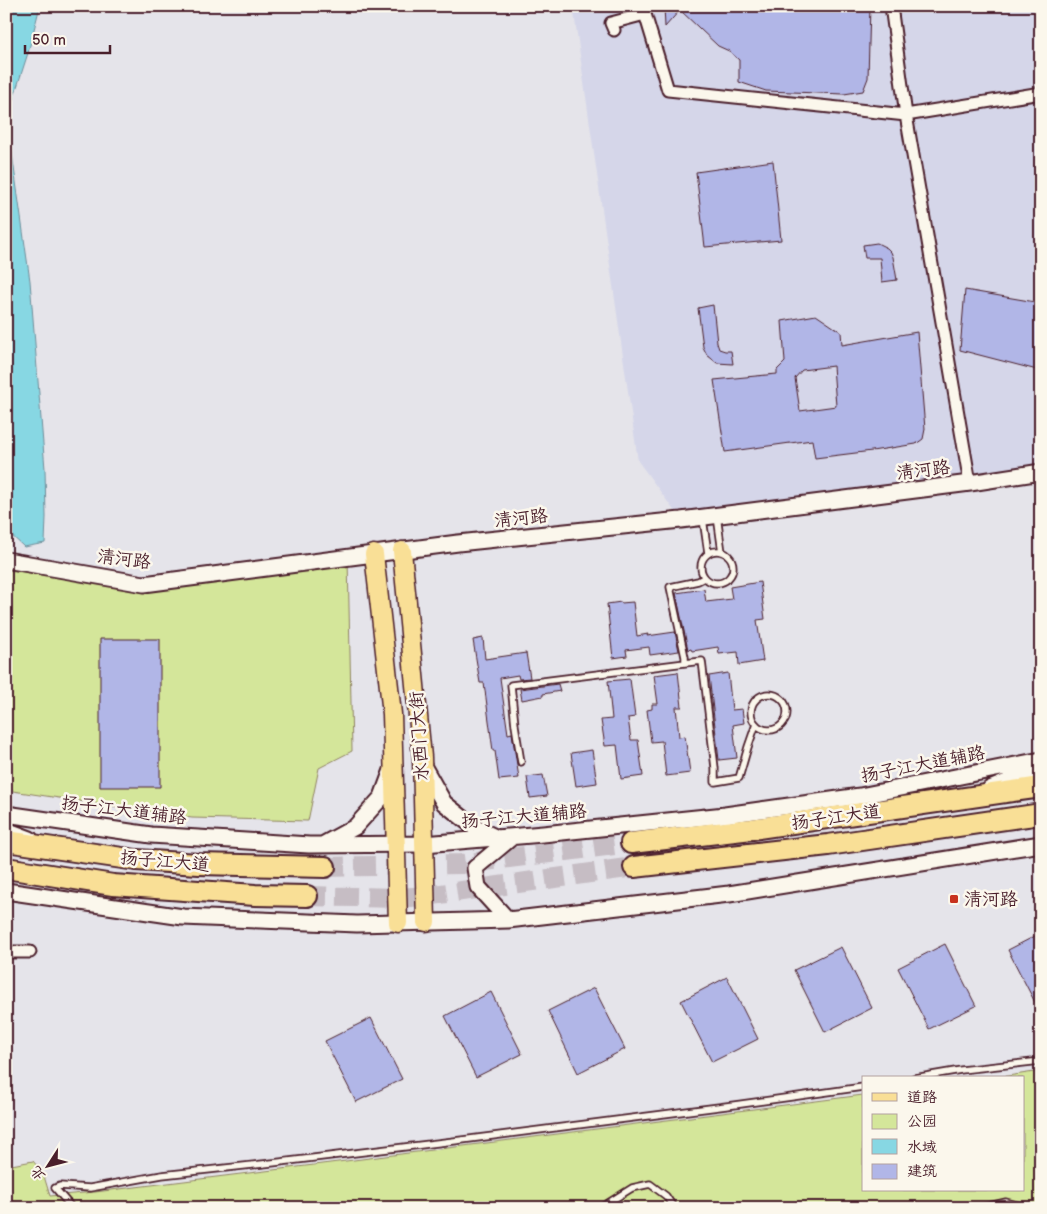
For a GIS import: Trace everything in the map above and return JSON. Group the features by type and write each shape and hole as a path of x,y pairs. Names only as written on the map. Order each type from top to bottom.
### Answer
{"highway":[{"name":"扬子江大道","path":"631,843 761,828 1041,787"},
{"name":"扬子江大道","path":"634,867 828,845 1041,814"},
{"name":"扬子江大道","path":"6,840 136,860 199,864 325,867"},
{"name":"扬子江大道","path":"6,868 113,885 255,896 307,896"}],"main road":[{"name":"清河路","path":"6,560 144,584 402,550 710,516 970,483 1041,472"},
{"name":"水西门大街","path":"402,550 422,764 426,922"},
{"name":"水西门大街","path":"374,554 392,714 398,923"},
{"name":"扬子江大道辅路","path":"6,814 151,835 322,845 424,844 715,816 860,796 1041,760"},
{"path":"322,845 355,827 382,797 394,764"},
{"path":"422,764 444,803 474,827 496,838"},
{"path":"972,797 1012,780 1041,772"},
{"path":"6,830 55,848"},
{"path":"508,920 478,887 475,868 512,837"},
{"path":"6,891 183,917 358,924 508,920 730,894 1041,844"},
{"path":"6,879 58,876"}],"street":[{"path":"892,6 906,115 970,483"},
{"path":"614,30 610,23 645,10 668,90 906,115 1041,94"},
{"path":"6,952 30,952"}],"lane":[{"path":"710,516 722,552"},
{"path":"708,553 710,516"},
{"path":"712,551 722,552 730,558 733,569 728,579 718,584 704,578 700,567 701,562 708,553 712,551"},
{"path":"685,662 670,587 704,578"},
{"path":"520,762 510,685 702,661 715,782 739,778 756,724"},
{"path":"771,694 782,699 788,710 782,726 771,730 760,728 756,724 752,719 751,713 755,701 759,697 771,694"},
{"path":"926,1076 1041,1061"},
{"path":"72,1208 55,1188 60,1186 90,1188 162,1175 454,1141 734,1105 862,1086"},
{"path":"600,1208 632,1188 650,1184 666,1196 674,1208"},
{"path":"980,1208 1006,1202 1028,1208"}],"shaded area":[{"path":"573,6 1041,6 1041,470 681,520 638,461"}],"green space":[{"path":"348,558 352,751 319,768 308,821 192,818 6,790 6,570 144,584"},
{"path":"1041,1071 1041,1208 6,1208 6,1166 33,1161 43,1173 50,1196 338,1162 862,1095 862,1192 1024,1192 1024,1076 1007,1076"}],"water":[{"path":"6,6 40,6 28,53 7,118 30,281 45,469 45,543 24,547 9,533 6,514"}],"building":[{"path":"664,6 870,6 868,78 863,91 844,94 766,91 739,82 739,60 729,51 718,46 680,10 665,27"},
{"path":"773,161 781,240 705,247 696,172"},
{"path":"877,243 891,252 897,280 882,282 880,258 865,258 863,245"},
{"path":"965,290 1041,303 1041,371 960,350"},
{"path":"713,305 719,349 731,351 733,364 717,363 707,355 703,347 698,308"},
{"path":"816,315 841,332 842,345 917,332 925,429 923,439 916,444 815,458 812,440 725,452 714,380 777,374 777,370 785,362 782,321","holes":["833,366 836,406 800,411 795,378 802,370"]},
{"path":"760,582 765,619 757,620 763,661 739,665 738,652 719,654 718,647 688,650 676,593 704,589 706,602 732,599 730,587"},
{"path":"633,602 637,636 675,632 679,651 650,655 649,647 626,650 627,656 613,658 607,604"},
{"path":"483,638 485,659 526,653 530,678 519,679 518,675 500,678 508,734 512,733 519,778 499,780 484,683 480,683 473,640"},
{"path":"100,639 160,639 160,787 100,787"},
{"path":"678,672 682,707 676,707 679,737 685,736 690,773 666,776 662,741 651,742 647,710 652,709 652,704 658,704 654,675"},
{"path":"728,673 732,710 742,709 744,723 733,725 737,758 719,760 709,676"},
{"path":"630,679 635,717 628,718 631,740 638,740 643,776 621,779 617,745 605,746 601,720 612,719 608,681"},
{"path":"558,684 560,691 522,700 520,689"},
{"path":"592,750 597,783 576,786 571,753"},
{"path":"543,775 547,796 530,798 527,777"},
{"path":"1041,933 1041,1014 1008,950"},
{"path":"945,944 976,1006 929,1029 898,968"},
{"path":"841,947 872,1008 825,1032 794,970"},
{"path":"727,977 758,1039 712,1062 681,1001"},
{"path":"594,988 625,1049 578,1073 548,1011"},
{"path":"491,992 522,1054 476,1077 445,1016"},
{"path":"371,1018 402,1079 356,1102 325,1041"}],"tunnel":[{"path":"325,867 461,864 631,843"},
{"path":"307,896 398,898 426,896 634,867"}],"place":[{"name":"清河路","path":"954,899"}]}
